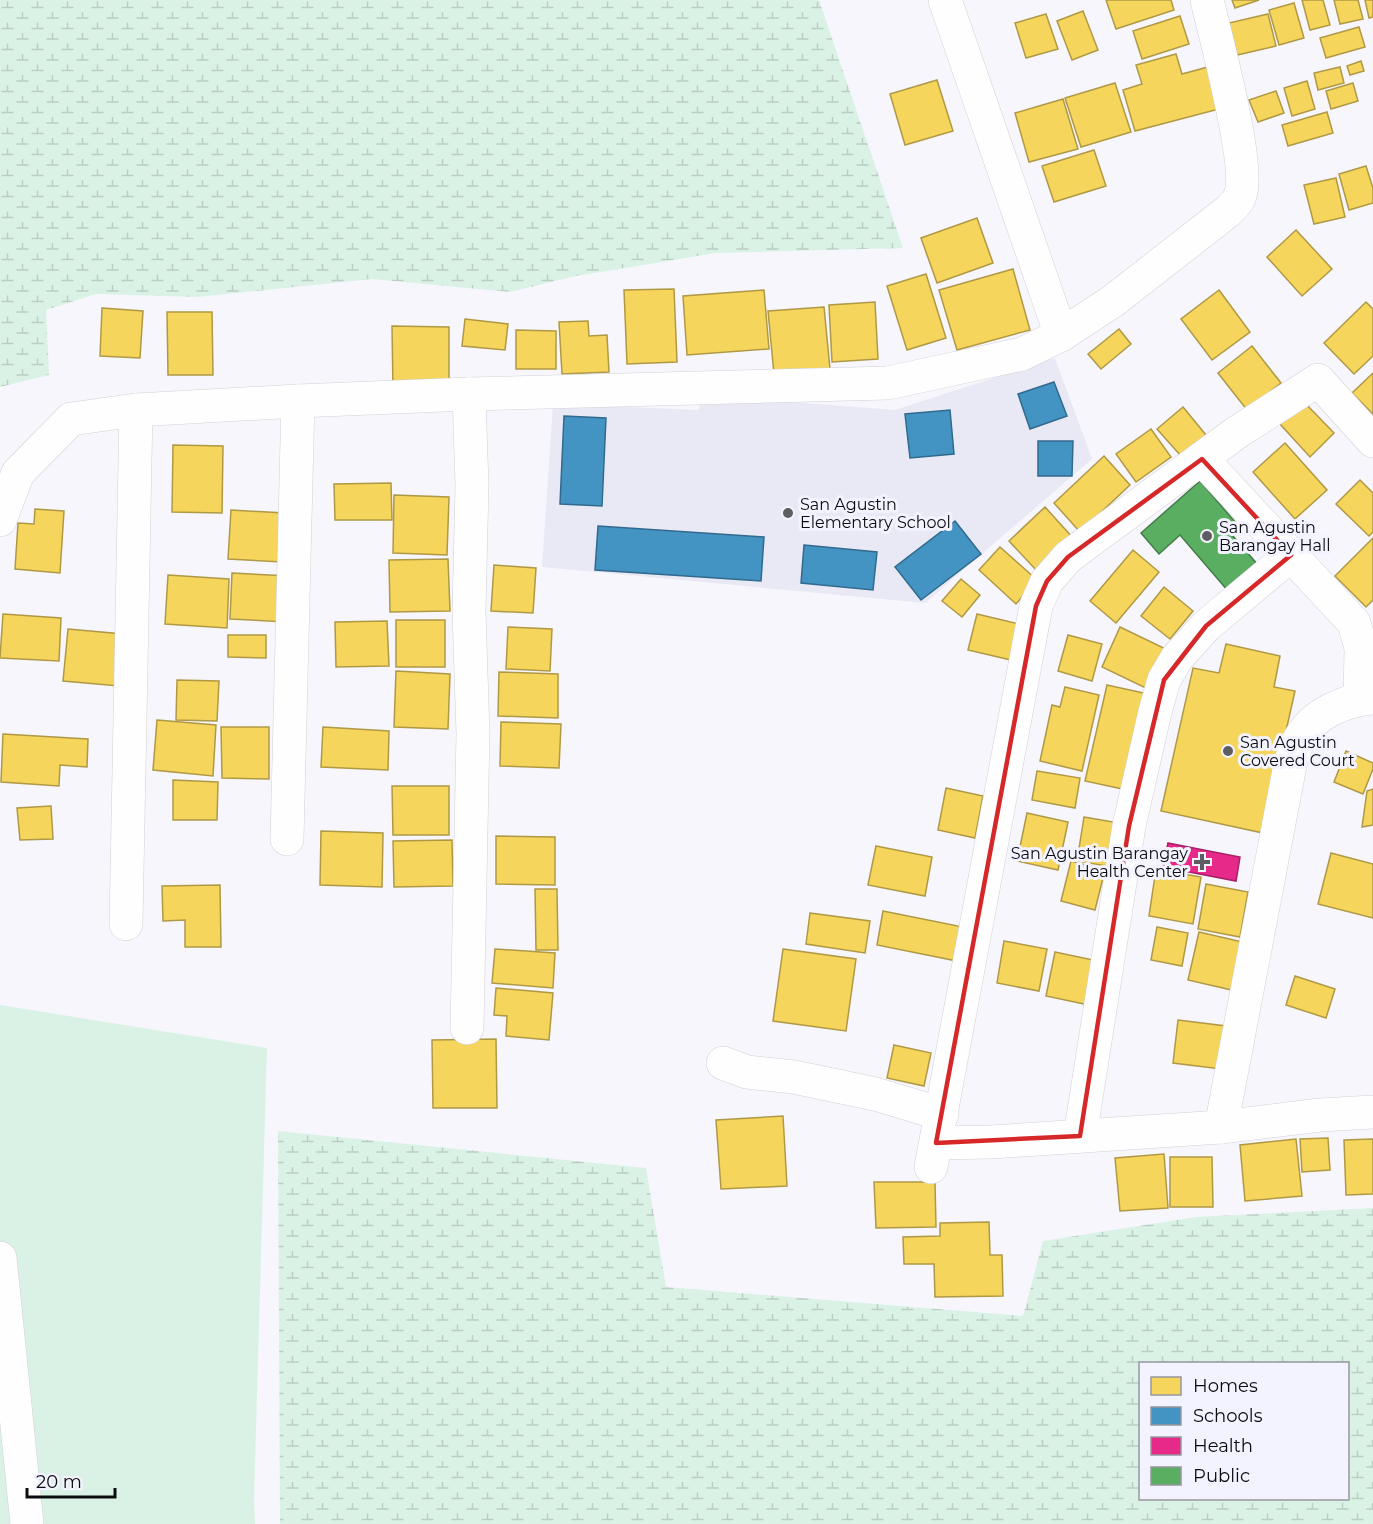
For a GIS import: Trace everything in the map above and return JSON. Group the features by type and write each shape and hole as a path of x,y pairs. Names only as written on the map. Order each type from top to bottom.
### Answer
{"street":[{"path":"945,0 1061,335"},
{"path":"0,520 18,473 70,419 136,410 298,401 888,383 1022,354 1061,335 1113,301 1227,212 1240,198 1243,176 1238,138 1207,0"},
{"path":"936,1142 1036,606 1047,581 1068,557 1236,433 1318,380 1373,441"},
{"path":"467,1028 473,734 469,611 472,486 469,394"},
{"path":"287,839 298,401"},
{"path":"126,924 136,410"},
{"path":"1202,459 1354,623 1361,648 1366,699 1332,709 1315,720 1300,736 1291,760 1221,1127"},
{"path":"1080,1136 1130,826 1164,680 1177,658 1206,626 1291,555"},
{"path":"723,1063 747,1072 794,1077 863,1092 936,1142 991,1142 1221,1127 1320,1115 1371,1103"},
{"path":"0,1258 27,1524"}],"highlighted area":[{"path":"1202,459 1291,555 1206,626 1164,680 1129,826 1080,1136 936,1143 1036,606 1047,581 1068,557"}],"shaded area":[{"name":"San Agustin Elementary School","path":"1055,358 1092,459 925,603 542,567 553,404 699,410 701,395 895,410"}],"green space":[{"path":"0,0 819,0 903,248 716,253 576,276 510,292 372,279 197,297 96,294 46,310 49,375 0,387"},
{"path":"0,1005 267,1048 255,1524 0,1524"},
{"path":"278,1131 646,1168 666,1287 1023,1316 1043,1241 1196,1217 1373,1208 1373,1524 280,1524"}],"building: Homes":[{"path":"1106,0 1171,0 1174,10 1116,29"},
{"path":"1232,0 1259,0 1235,8"},
{"path":"1302,0 1323,0 1330,25 1310,30"},
{"path":"1334,0 1358,0 1363,19 1340,24"},
{"path":"1365,0 1373,0 1373,17 1369,18"},
{"path":"1294,3 1304,38 1279,45 1269,10"},
{"path":"1083,11 1098,50 1072,60 1057,21"},
{"path":"1046,14 1058,49 1026,58 1015,23"},
{"path":"1268,14 1276,46 1237,55 1229,23"},
{"path":"1180,16 1189,44 1142,59 1133,31"},
{"path":"1359,27 1365,47 1326,58 1320,38"},
{"path":"1176,54 1182,74 1208,67 1219,109 1135,131 1123,90 1142,84 1136,65"},
{"path":"1361,61 1364,71 1350,75 1347,66"},
{"path":"1340,67 1344,83 1318,90 1314,73"},
{"path":"937,80 953,131 905,145 890,94"},
{"path":"1307,81 1315,109 1292,116 1284,88"},
{"path":"1115,83 1131,132 1081,147 1065,98"},
{"path":"1353,83 1358,101 1331,109 1326,91"},
{"path":"1276,91 1284,113 1258,122 1249,100"},
{"path":"1063,99 1078,149 1029,162 1015,113"},
{"path":"1327,112 1333,133 1288,146 1282,125"},
{"path":"1094,150 1106,186 1054,202 1042,166"},
{"path":"1366,166 1373,188 1373,203 1349,210 1339,174"},
{"path":"1336,178 1345,217 1314,224 1304,185"},
{"path":"977,218 993,263 937,283 921,238"},
{"path":"1296,230 1332,269 1302,296 1267,257"},
{"path":"1013,269 1030,330 957,350 939,290"},
{"path":"926,274 946,338 907,350 887,286"},
{"path":"674,289 677,362 627,364 624,290"},
{"path":"764,290 769,349 687,355 683,296"},
{"path":"1219,290 1250,332 1212,360 1181,319"},
{"path":"875,302 878,359 832,362 829,305"},
{"path":"1366,302 1373,309 1373,356 1354,374 1324,343"},
{"path":"824,307 830,369 774,374 768,311"},
{"path":"102,308 143,311 140,358 100,356"},
{"path":"167,312 212,312 213,375 168,375"},
{"path":"465,319 508,324 505,350 462,346"},
{"path":"588,321 589,336 607,335 609,372 562,374 559,322"},
{"path":"392,326 449,327 449,390 393,390"},
{"path":"1119,329 1131,344 1101,369 1088,354"},
{"path":"516,330 556,331 556,369 516,369"},
{"path":"1252,346 1281,383 1247,410 1218,373"},
{"path":"1373,373 1373,414 1352,393"},
{"path":"1304,402 1334,433 1310,457 1280,424"},
{"path":"1183,407 1206,435 1181,456 1157,429"},
{"path":"1151,429 1171,457 1136,482 1116,454"},
{"path":"1285,443 1327,490 1295,519 1253,472"},
{"path":"173,445 223,446 222,513 172,512"},
{"path":"1104,456 1130,485 1080,532 1054,503"},
{"path":"1360,480 1373,493 1373,532 1369,536 1336,504"},
{"path":"391,483 392,520 335,520 334,484"},
{"path":"394,495 449,497 447,555 393,553"},
{"path":"1045,507 1073,538 1037,571 1009,541"},
{"path":"35,509 64,511 60,573 15,569 18,523 34,524"},
{"path":"231,510 285,513 282,562 228,559"},
{"path":"1373,538 1373,600 1366,607 1335,576"},
{"path":"1000,547 1037,580 1016,604 979,570"},
{"path":"1133,550 1159,572 1116,623 1090,601"},
{"path":"448,559 450,611 390,612 389,560"},
{"path":"494,565 536,568 533,613 491,611"},
{"path":"232,573 290,576 287,622 230,619"},
{"path":"168,575 229,579 227,628 165,624"},
{"path":"961,579 980,595 962,617 942,601"},
{"path":"1164,587 1193,611 1170,639 1141,616"},
{"path":"3,614 61,618 59,661 0,658"},
{"path":"977,614 1019,624 1011,660 968,650"},
{"path":"396,620 445,620 445,667 396,667"},
{"path":"387,621 389,666 336,667 335,622"},
{"path":"508,627 552,629 550,671 506,669"},
{"path":"1120,627 1170,651 1152,691 1102,667"},
{"path":"68,629 123,634 119,686 63,681"},
{"path":"228,635 266,635 266,658 228,657"},
{"path":"1068,635 1102,644 1092,681 1058,671"},
{"name":"San Agustin Covered Court","path":"1226,644 1280,656 1274,687 1295,691 1263,833 1161,811 1193,668 1219,673"},
{"path":"396,671 450,674 448,729 394,727"},
{"path":"499,672 558,674 558,718 498,716"},
{"path":"177,680 219,681 217,721 176,720"},
{"path":"1107,685 1153,695 1132,791 1085,781"},
{"path":"1065,687 1099,695 1082,771 1040,761 1052,705 1060,707"},
{"path":"157,720 216,725 213,776 153,770"},
{"path":"501,722 561,724 559,768 500,766"},
{"path":"221,727 269,727 269,779 222,778"},
{"path":"323,727 389,731 388,770 321,767"},
{"path":"3,734 88,739 87,767 60,765 59,786 1,782"},
{"path":"1346,751 1373,763 1373,769 1363,794 1334,782"},
{"path":"1037,771 1080,778 1075,808 1032,800"},
{"path":"173,780 218,782 217,820 173,820"},
{"path":"392,786 449,786 449,835 393,835"},
{"path":"946,788 983,796 975,838 938,830"},
{"path":"1373,789 1373,825 1362,827 1367,791"},
{"path":"51,806 53,839 20,840 17,808"},
{"path":"1027,813 1068,822 1058,870 1017,861"},
{"path":"1084,817 1125,824 1118,868 1077,861"},
{"path":"321,831 383,833 382,887 320,885"},
{"path":"496,836 555,837 555,885 496,884"},
{"path":"452,840 453,886 394,887 393,841"},
{"path":"876,846 932,857 925,896 868,885"},
{"path":"1331,853 1373,864 1373,918 1318,904"},
{"path":"1071,861 1105,870 1095,910 1061,901"},
{"path":"1156,869 1201,877 1193,924 1149,916"},
{"path":"1206,884 1248,892 1240,937 1198,929"},
{"path":"220,885 221,947 185,947 185,920 163,921 162,886"},
{"path":"535,889 557,889 558,950 536,950"},
{"path":"883,911 963,927 957,961 877,945"},
{"path":"810,913 870,921 865,953 806,944"},
{"path":"1157,927 1188,933 1182,966 1151,960"},
{"path":"1199,932 1247,943 1236,991 1188,980"},
{"path":"1004,941 1047,949 1039,991 997,983"},
{"path":"495,949 555,953 553,988 492,983"},
{"path":"783,949 856,959 846,1031 773,1021"},
{"path":"1055,952 1098,961 1089,1005 1046,996"},
{"path":"1295,976 1335,989 1326,1018 1286,1005"},
{"path":"496,988 553,993 549,1040 506,1036 507,1016 494,1015"},
{"path":"1178,1020 1226,1026 1221,1069 1173,1063"},
{"path":"496,1039 497,1108 433,1108 432,1040"},
{"path":"894,1045 931,1053 924,1086 887,1078"},
{"path":"783,1116 787,1186 721,1189 716,1120"},
{"path":"1328,1138 1330,1170 1302,1172 1300,1139"},
{"path":"1296,1139 1302,1196 1245,1201 1240,1145"},
{"path":"1373,1139 1373,1194 1346,1195 1344,1140"},
{"path":"1164,1154 1168,1208 1120,1211 1115,1158"},
{"path":"1170,1157 1212,1157 1213,1207 1170,1207"},
{"path":"874,1182 935,1182 936,1227 876,1228"},
{"path":"989,1222 990,1255 1002,1255 1003,1296 935,1297 934,1264 904,1264 903,1237 940,1236 940,1223"}],"building: Schools":[{"path":"1054,382 1067,416 1030,429 1018,394"},
{"path":"950,410 954,454 910,458 905,414"},
{"path":"564,416 606,418 602,506 560,504"},
{"path":"1038,441 1073,441 1072,476 1038,476"},
{"path":"955,521 981,554 921,600 895,567"},
{"path":"598,526 764,537 761,581 595,570"},
{"path":"804,545 877,552 873,590 801,583"}],"building: Health":[{"name":"San Agustin Barangay Health Center","path":"1168,843 1240,857 1236,881 1163,867"}],"building: Public":[{"name":"San Agustin Barangay Hall","path":"1200,481 1241,529 1233,536 1258,565 1228,591 1180,535 1159,554 1141,533"}],"place":[{"name":"San Agustin Elementary School","path":"788,513"},
{"name":"San Agustin Barangay Hall","path":"1207,536"},
{"name":"San Agustin Covered Court","path":"1228,751"},
{"name":"San Agustin Barangay Health Center","path":"1202,862"}]}
